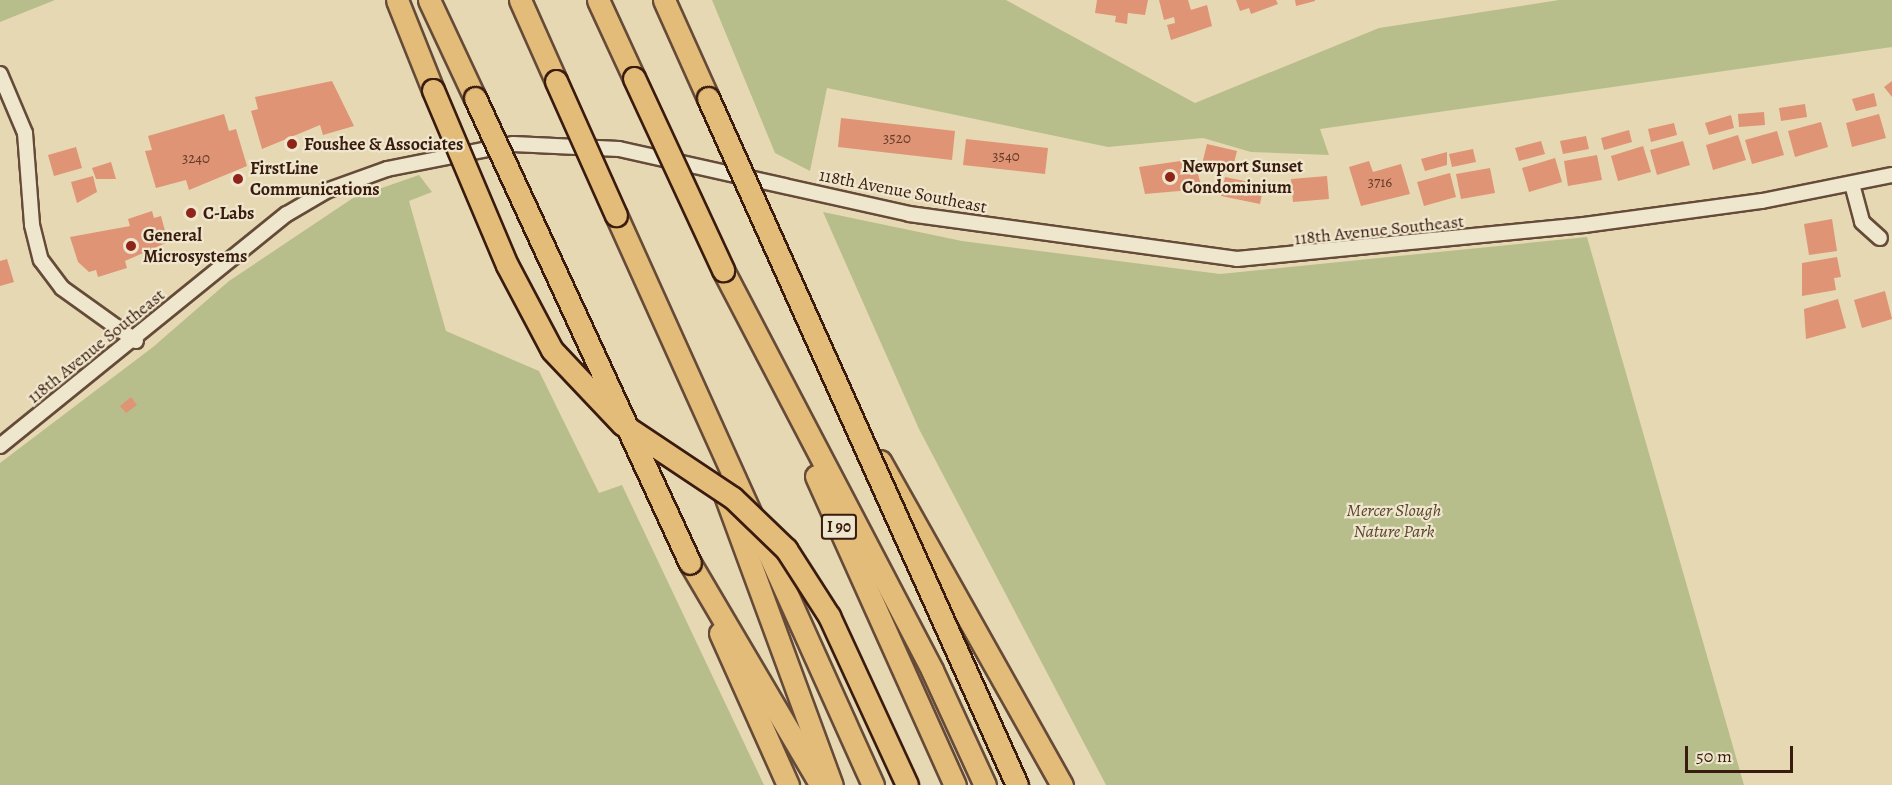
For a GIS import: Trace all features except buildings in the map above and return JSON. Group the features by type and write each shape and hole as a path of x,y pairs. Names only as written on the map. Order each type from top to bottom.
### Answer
{"highway":[{"path":"398,0 433,90 511,274 552,350 622,424 733,498 786,549 829,616 907,785"},
{"path":"417,0 459,66"},
{"path":"429,0 690,563 788,785"},
{"path":"520,0 704,417 873,785"},
{"name":"I 90","path":"598,0 723,270 955,785"},
{"path":"664,0 1017,785"},
{"path":"670,0 685,46"},
{"path":"723,270 932,670 985,785"},
{"path":"823,357 1062,785"},
{"path":"704,417 714,466 832,785"},
{"path":"690,563 821,785"}],"street":[{"path":"0,74 25,133 32,225 41,260 62,288 136,341"},
{"name":"118th Avenue Southeast","path":"0,447 136,341 260,232 326,191 408,164 513,144 619,149 909,214 1237,259 1542,230 1851,184 1892,175"},
{"path":"1851,184 1862,222 1880,238"}],"green space":[{"path":"0,0 55,0 0,22"},
{"path":"712,0 1006,0 1195,103 1379,28 1559,0 1892,0 1892,47 1320,129 1329,155 1251,152 1203,138 1108,147 827,88 810,171 775,153"},
{"path":"419,175 432,192 409,201 446,331 539,371 599,493 622,485 764,785 0,785 0,463 153,347 229,281 353,198"},
{"name":"Mercer Slough Nature Park","path":"823,212 962,241 1220,274 1587,237 1744,785 1106,785 919,429"}],"place":[{"name":"Foushee & Associates","path":"292,144"},
{"name":"Newport Sunset Condominium","path":"1170,177"},
{"name":"FirstLine Communications","path":"238,179"},
{"name":"C-Labs","path":"191,213"},
{"name":"General Microsystems","path":"131,246"}]}
